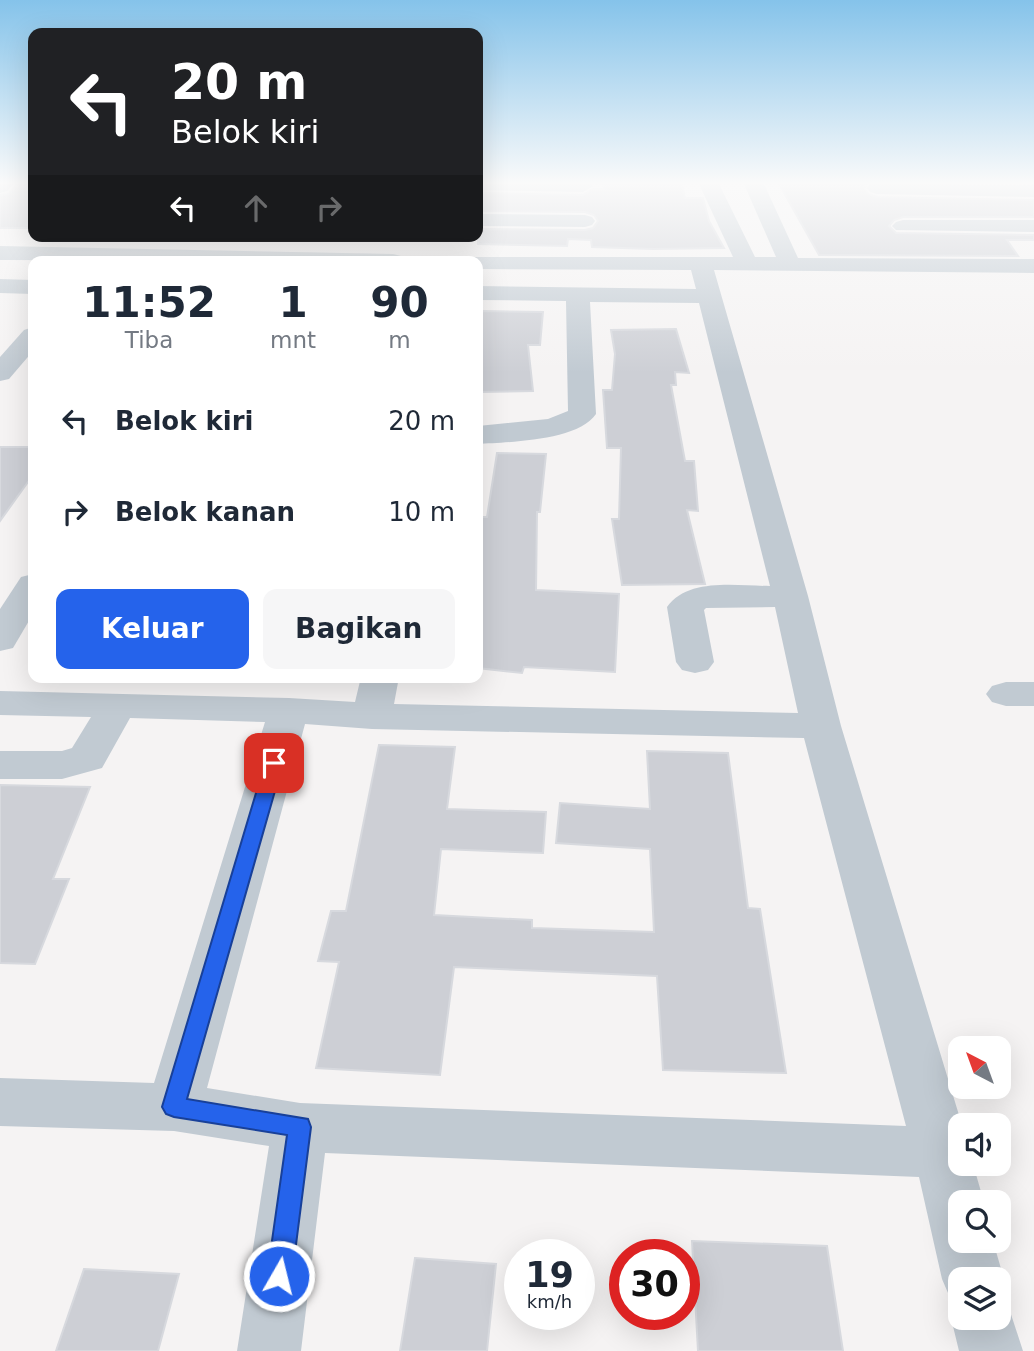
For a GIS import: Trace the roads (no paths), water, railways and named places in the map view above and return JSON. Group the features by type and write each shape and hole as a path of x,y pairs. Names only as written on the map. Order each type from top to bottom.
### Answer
{"street":[{"path":"591,247 595,264"},
{"path":"739,247 748,265"},
{"path":"782,247 790,264"},
{"path":"916,247 928,264"},
{"path":"0,253 116,256"},
{"path":"483,262 595,264 706,280"},
{"path":"483,293 578,294 706,280 748,265 1034,266"},
{"path":"706,280 790,596 821,726 951,1190"},
{"path":"0,286 28,287"},
{"path":"483,434 542,428 571,422 582,414 578,294"},
{"path":"0,373 28,341"},
{"path":"0,640 28,592"},
{"path":"695,662 685,617 685,607 690,601 698,598 790,596"},
{"path":"372,716 379,683"},
{"path":"0,703 289,710 372,716 821,726"},
{"path":"0,765 62,765 87,758 118,705"},
{"path":"174,1107 289,710"},
{"path":"0,1102 174,1107 300,1127 942,1153"},
{"path":"270,1351 300,1127"},
{"path":"986,1330 991,1351"}]}
